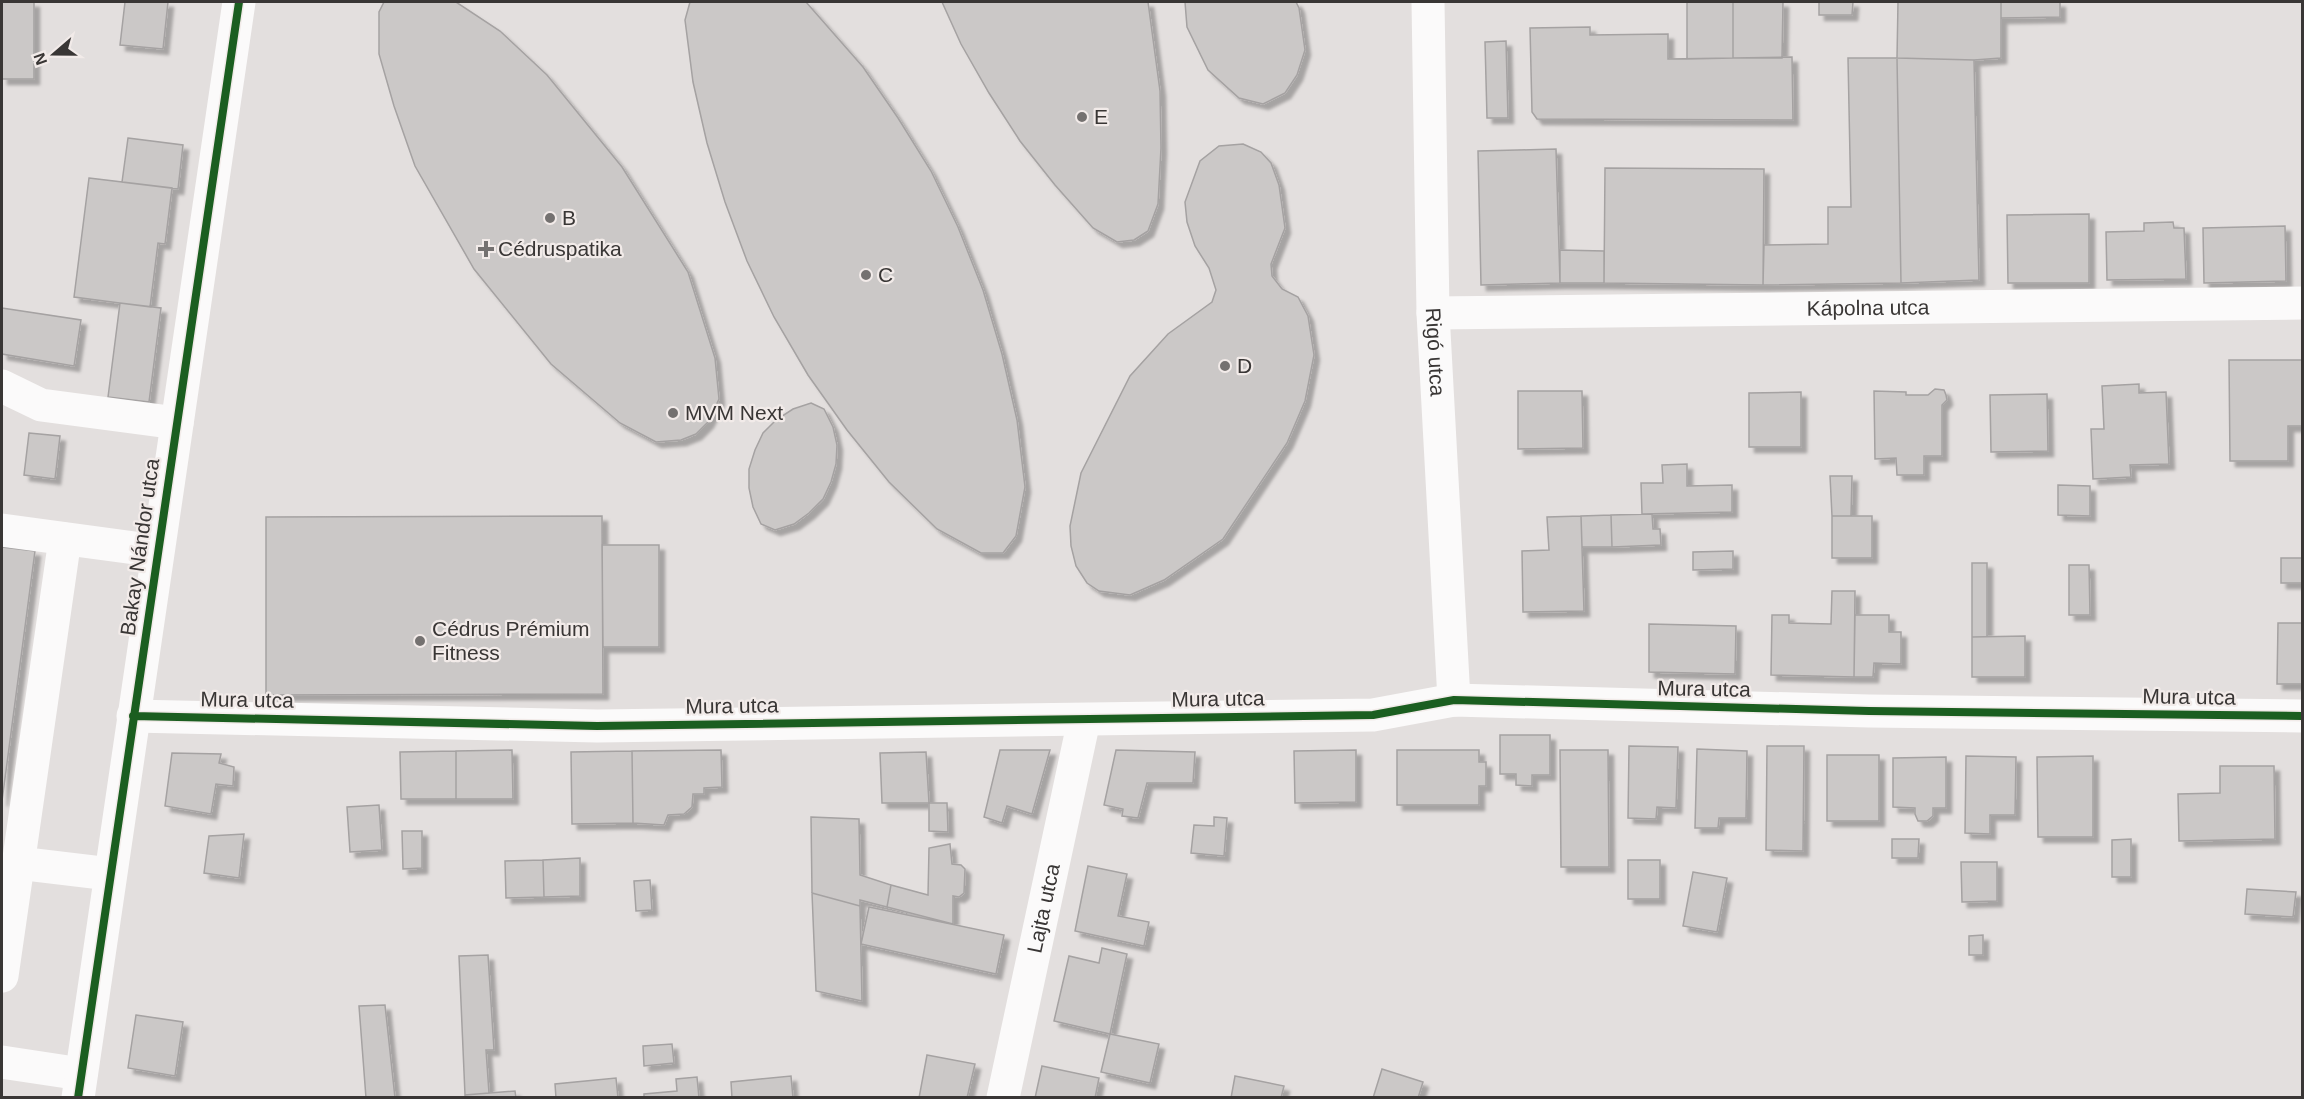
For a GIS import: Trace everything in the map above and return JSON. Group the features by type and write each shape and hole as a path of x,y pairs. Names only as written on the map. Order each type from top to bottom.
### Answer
{"street":[{"name":"Bakay Nándor utca","path":"80,1086 238,2"},
{"name":"Rigó utca","path":"1428,2 1433,313 1454,700"},
{"name":"Kápolna utca","path":"1433,313 2302,303"},
{"path":"2,386 41,405 177,423"},
{"path":"2,530 157,551"},
{"path":"2,976 65,539"},
{"name":"Mura utca","path":"133,716 597,726 1373,715 1454,700 1869,711 2302,716"},
{"name":"Lajta utca","path":"1003,1098 1084,720"},
{"path":"18,863 110,874"},
{"path":"2,1062 80,1086"}],"building":[{"path":"2,2 34,2 34,79 2,79"},
{"path":"125,2 168,2 163,49 120,45"},
{"name":"B","path":"384,2 456,2 500,31 547,75 622,167 688,272 715,358 719,399 708,422 696,434 681,440 656,442 620,423 551,364 474,269 415,166 394,106 379,54 379,12"},
{"name":"C","path":"690,2 806,2 863,67 931,171 958,227 983,290 1002,354 1017,420 1025,487 1016,536 1003,553 981,553 937,529 889,482 847,430 808,375 774,317 747,261 725,202 707,143 693,82 685,20"},
{"name":"E","path":"942,2 1148,2 1160,91 1161,148 1158,204 1148,231 1134,240 1117,242 1093,228 1020,141 961,44"},
{"path":"1185,2 1296,2 1299,8 1305,50 1297,75 1285,93 1263,104 1239,98 1208,70 1187,27"},
{"path":"1687,2 1733,2 1733,58 1687,59"},
{"path":"1733,2 1783,2 1782,58 1733,58"},
{"path":"1819,2 1853,2 1852,15 1819,15"},
{"path":"1898,2 2001,2 2001,58 1974,60 1897,58"},
{"path":"2001,2 2060,2 2060,17 2001,18"},
{"path":"1590,27 1590,35 1668,34 1668,59 1792,57 1793,120 1537,119 1532,112 1530,28"},
{"path":"1506,41 1508,118 1487,118 1485,42"},
{"path":"1848,58 1897,58 1901,283 1763,285 1764,245 1828,244 1828,207 1851,207"},
{"path":"1897,58 1974,60 1979,280 1901,283"},
{"path":"128,138 183,145 178,189 122,182"},
{"name":"D","path":"1243,144 1261,152 1271,163 1279,185 1285,228 1271,264 1272,276 1282,289 1298,297 1308,316 1314,355 1305,401 1287,443 1223,539 1164,580 1130,595 1099,591 1087,583 1076,566 1071,546 1070,526 1081,473 1130,376 1168,334 1212,302 1216,290 1209,268 1195,246 1187,222 1185,202 1200,161 1219,146"},
{"path":"1556,149 1560,283 1481,285 1478,151"},
{"path":"1605,168 1764,169 1763,285 1604,283"},
{"path":"89,178 172,188 165,244 158,243 150,307 74,297"},
{"path":"2089,214 2089,283 2008,283 2007,215"},
{"path":"2173,222 2174,228 2184,228 2186,279 2107,280 2106,232 2144,231 2144,223"},
{"path":"2285,226 2286,281 2204,283 2203,228"},
{"path":"1560,250 1604,251 1604,283 1560,283"},
{"path":"120,303 161,308 149,402 108,397"},
{"path":"2,308 81,320 74,366 2,354"},
{"path":"2229,360 2302,360 2302,426 2288,426 2288,461 2230,461"},
{"path":"2139,384 2139,393 2166,392 2169,464 2130,465 2131,477 2093,479 2091,429 2104,429 2102,386"},
{"path":"1935,389 1944,390 1947,400 1942,405 1942,456 1924,456 1924,475 1897,475 1896,458 1875,459 1874,391 1928,395"},
{"path":"1518,391 1582,391 1583,448 1518,449"},
{"path":"1801,392 1801,447 1749,447 1749,393"},
{"path":"2047,394 2048,451 1991,452 1990,395"},
{"path":"811,403 824,409 833,427 837,445 836,464 831,482 823,499 809,513 794,524 775,530 761,524 753,507 749,488 749,469 763,433 776,420 793,409"},
{"path":"29,433 60,436 55,479 24,475"},
{"path":"1687,464 1687,486 1732,485 1732,512 1642,514 1641,483 1663,483 1662,465"},
{"path":"1830,476 1852,476 1851,516 1832,516"},
{"path":"2058,485 2090,486 2090,516 2058,515"},
{"path":"1652,514 1653,529 1660,529 1661,545 1612,547 1611,515"},
{"path":"1611,515 1612,547 1582,547 1581,516"},
{"path":"602,516 603,694 266,695 266,517"},
{"path":"1581,516 1584,611 1523,612 1522,551 1549,550 1547,517"},
{"path":"1832,516 1872,516 1872,558 1832,558"},
{"path":"602,545 659,545 659,647 603,647"},
{"path":"2,547 35,551 2,801"},
{"path":"1733,551 1733,569 1693,570 1693,552"},
{"path":"2281,558 2302,558 2302,583 2281,583"},
{"path":"1972,563 1987,563 1987,637 1972,637"},
{"path":"2069,565 2089,565 2090,615 2069,615"},
{"path":"1832,591 1855,591 1854,677 1771,675 1772,615 1789,615 1789,623 1831,624"},
{"path":"1855,615 1889,615 1889,632 1901,632 1901,664 1874,663 1873,677 1854,677"},
{"path":"2278,623 2302,623 2302,684 2277,684"},
{"path":"1649,624 1736,626 1735,674 1649,672"},
{"path":"2025,636 2025,677 1972,677 1972,637"},
{"path":"1500,735 1550,735 1550,775 1532,775 1532,786 1516,785 1516,774 1500,774"},
{"path":"1629,746 1678,747 1676,808 1657,807 1656,819 1628,818"},
{"path":"1767,746 1804,746 1803,851 1766,850"},
{"path":"1697,749 1747,751 1746,818 1719,818 1718,828 1695,828"},
{"path":"512,750 513,799 456,799 456,751"},
{"path":"721,750 722,787 704,788 704,794 693,794 692,807 684,814 668,815 664,825 633,823 632,751"},
{"path":"1000,750 1050,750 1032,814 1007,806 1002,823 984,817"},
{"path":"1116,750 1195,752 1193,783 1147,783 1138,818 1122,816 1123,809 1104,805"},
{"path":"1356,750 1356,802 1295,803 1294,751"},
{"path":"1397,750 1479,750 1479,762 1486,762 1486,786 1479,786 1479,805 1397,805"},
{"path":"1560,750 1608,750 1609,867 1561,867"},
{"path":"456,751 456,799 401,799 400,752"},
{"path":"632,751 633,823 572,824 571,752"},
{"path":"926,752 929,803 882,803 880,753"},
{"path":"172,753 221,754 219,763 234,767 233,786 216,784 211,814 165,806"},
{"path":"1827,755 1879,755 1879,821 1827,821"},
{"path":"1966,756 2016,757 2015,815 1990,815 1990,834 1965,833"},
{"path":"2093,756 2093,837 2038,837 2037,757"},
{"path":"1946,757 1946,808 1933,808 1933,816 1927,821 1918,821 1915,808 1893,807 1893,758"},
{"path":"2220,766 2274,766 2275,839 2179,841 2178,794 2220,793"},
{"path":"929,803 947,803 948,832 929,831"},
{"path":"379,805 382,850 350,852 347,807"},
{"path":"811,817 859,819 860,875 891,885 887,907 860,900 860,906 812,893"},
{"path":"1214,817 1227,818 1224,856 1191,853 1194,825 1214,826"},
{"path":"402,831 422,831 422,868 403,869"},
{"path":"244,834 239,878 204,873 209,836"},
{"path":"1892,839 1919,839 1918,858 1892,858"},
{"path":"2131,839 2131,877 2112,877 2112,840"},
{"path":"950,844 952,864 961,865 965,869 964,893 959,897 953,896 953,924 887,907 891,885 928,895 929,848"},
{"path":"580,858 580,896 544,897 543,860"},
{"path":"543,860 544,897 506,898 505,861"},
{"path":"1628,860 1660,860 1660,899 1628,899"},
{"path":"1961,862 1997,862 1997,901 1962,902"},
{"path":"1088,866 1127,874 1118,916 1149,922 1144,946 1075,931"},
{"path":"1693,872 1727,878 1717,932 1683,926"},
{"path":"650,880 652,910 636,911 634,881"},
{"path":"2247,889 2296,892 2293,917 2245,914"},
{"path":"812,893 860,906 862,1001 816,991"},
{"path":"869,907 1004,935 996,974 861,944"},
{"path":"1983,935 1983,955 1969,955 1969,936"},
{"path":"1102,948 1127,954 1110,1034 1054,1021 1069,956 1099,963"},
{"path":"488,955 494,1050 486,1050 489,1093 465,1095 459,956"},
{"path":"385,1005 395,1098 366,1098 359,1006"},
{"path":"136,1015 183,1022 175,1076 128,1068"},
{"path":"1110,1034 1159,1044 1150,1083 1101,1072"},
{"path":"672,1044 674,1063 644,1066 643,1046"},
{"path":"927,1055 975,1064 967,1098 919,1098"},
{"path":"1042,1066 1099,1078 1095,1098 1035,1098"},
{"path":"1382,1069 1423,1082 1418,1098 1373,1098"},
{"path":"791,1076 793,1098 732,1098 731,1082"},
{"path":"1235,1076 1284,1086 1281,1098 1231,1098"},
{"path":"697,1077 699,1098 644,1098 644,1094 677,1091 676,1079"},
{"path":"616,1078 618,1098 556,1098 555,1084"},
{"path":"515,1091 516,1098 465,1098 465,1095"}],"cycle path":[{"path":"78,1098 239,2"},
{"path":"133,716 597,726 1373,715 1454,700 1869,711 2302,716"}],"place":[{"name":"E","path":"1082,117"},
{"name":"B","path":"550,218"},
{"name":"Cédruspatika","path":"486,249"},
{"name":"C","path":"866,275"},
{"name":"D","path":"1225,366"},
{"name":"MVM Next","path":"673,413"},
{"name":"Cédrus Prémium Fitness","path":"420,641"}]}
